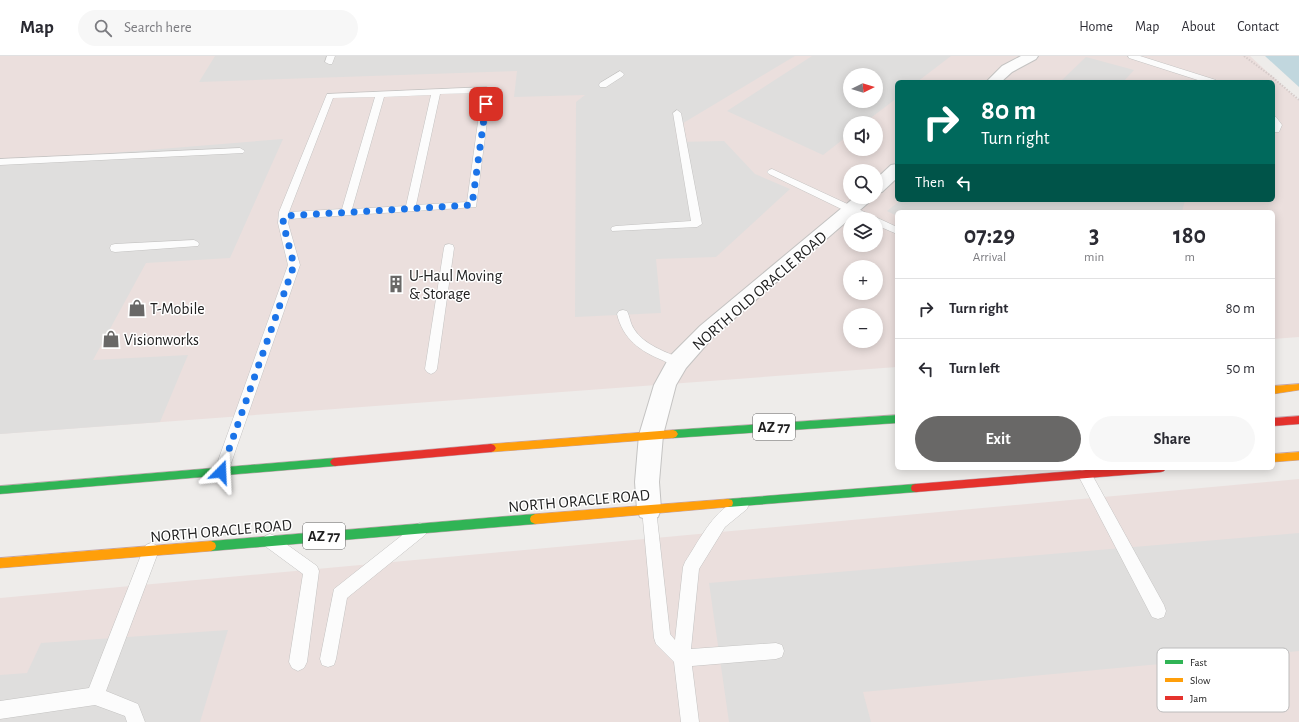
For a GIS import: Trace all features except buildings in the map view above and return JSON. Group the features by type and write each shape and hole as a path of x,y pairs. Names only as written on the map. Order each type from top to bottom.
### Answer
{"highway":[{"path":"1275,390 1299,387"},
{"name":"AZ 77","path":"0,490 651,435 895,420"},
{"path":"1275,422 1299,420"},
{"path":"1275,458 1299,456"},
{"name":"NORTH ORACLE ROAD","path":"0,563 649,509 1085,475 1129,470"}],"street":[{"path":"995,80 1007,69 1031,56"},
{"path":"883,182 895,171"},
{"name":"NORTH OLD ORACLE ROAD","path":"649,509 647,482 651,435 665,385 678,362 707,331 858,204"}],"lane":[{"path":"1132,56 1207,80"},
{"path":"603,85 620,74"},
{"path":"221,472 294,265 283,223 284,212 330,96 487,90 472,205 284,216"},
{"path":"410,209 436,92"},
{"path":"346,212 380,94"},
{"path":"616,229 697,224 677,113"},
{"path":"1275,122 1277,125 1276,130"},
{"path":"0,162 240,151"},
{"path":"772,172 856,212"},
{"path":"883,224 895,230"},
{"path":"115,248 194,244"},
{"path":"431,369 449,248"},
{"path":"623,314 624,326 638,342 678,362"},
{"path":"1085,475 1158,611"},
{"path":"690,722 682,658 691,568 720,522 745,502"},
{"path":"649,509 662,638 682,658 776,651"},
{"path":"328,658 340,594 422,528"},
{"path":"270,541 311,571 298,662"},
{"path":"95,696 151,550"},
{"path":"0,710 95,696 132,710 136,722"}],"path":[{"path":"1244,56 1271,76 1299,100"}],"shaded area":[{"path":"0,56 1250,56 1299,101 1299,337 1275,339 1275,210 895,210 895,367 0,434"},
{"path":"215,56 795,56 675,128 677,142 724,141 755,174 790,189 716,257 656,259 661,313 575,317 576,102 585,95 514,97 517,71 199,82"},
{"path":"812,56 951,56 920,80 895,80 895,100 873,116 843,116 843,139 823,155 727,111"},
{"path":"1086,57 1134,70 1125,80 1062,80"},
{"path":"283,139 230,258 146,263 93,360 188,355 160,422 0,434 0,162"},
{"path":"898,202 1184,202 1182,210 895,210 895,215 887,211"},
{"path":"1299,479 1299,722 0,722 0,598"},
{"path":"1299,533 1299,651 1289,652 1289,648 1157,648 1157,664 863,692 871,722 729,722 709,583"},
{"path":"228,630 200,722 0,722 0,675 27,673 41,643"}],"water":[{"path":"1265,56 1299,56 1299,87"}],"traffic: fast":[{"path":"673,434 895,419"},
{"path":"0,490 335,462"},
{"path":"728,503 916,488"},
{"path":"211,546 535,519"}],"traffic: slow":[{"path":"1275,390 1299,387"},
{"path":"491,448 673,434"},
{"path":"1275,458 1299,456"},
{"path":"535,519 728,503"},
{"path":"0,563 211,546"}],"traffic: jam":[{"path":"1275,422 1299,420"},
{"path":"335,462 491,448"},
{"path":"916,488 1136,470"}],"place":[{"name":"U-Haul Moving & Storage","path":"396,284"},
{"name":"T-Mobile","path":"137,308"},
{"name":"Visionworks","path":"111,339"}],"route":[{"path":"221,472 294,265 283,223 284,216 472,205 486,104"}]}
